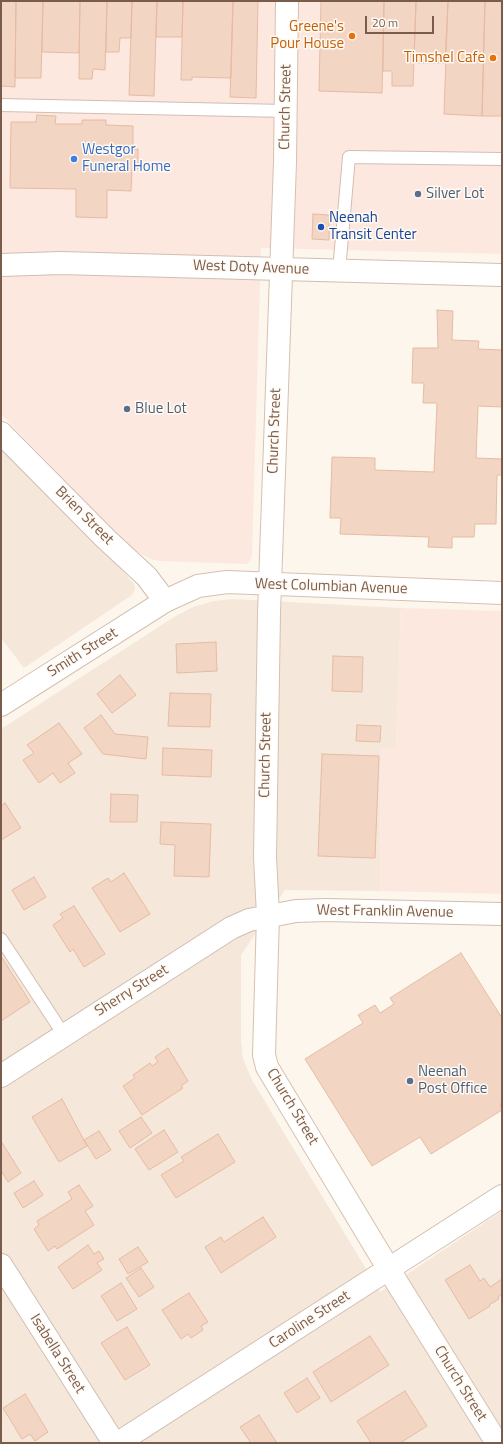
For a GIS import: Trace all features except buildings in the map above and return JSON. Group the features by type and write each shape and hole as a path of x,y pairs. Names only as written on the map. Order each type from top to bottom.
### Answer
{"street":[{"name":"Church Street","path":"287,1 286,111 269,585 265,857 268,915 264,1055 267,1067 497,1443"},
{"name":"West Doty Avenue","path":"1,265 61,263 502,275"},
{"name":"Brien Street","path":"1,433 147,577 165,601"},
{"name":"West Columbian Avenue","path":"165,601 198,586 227,582 269,585 502,593"},
{"name":"Smith Street","path":"1,705 165,601"},
{"name":"West Franklin Avenue","path":"268,915 296,911 326,910 502,914"},
{"name":"Sherry Street","path":"1,1076 231,928 249,920 268,915"},
{"name":"Caroline Street","path":"118,1443 502,1196"},
{"name":"Isabella Street","path":"1,1264 114,1443"}],"lane":[{"path":"1,105 286,111"},
{"path":"339,271 349,157 502,158"},
{"path":"1,939 64,1035"}],"shaded area":[{"path":"1,1 502,1 502,254 261,248 252,555 247,564 160,561 151,559 141,554 127,544 1,414"},
{"path":"1,442 128,577 134,584 135,589 132,595 24,668 1,638"},
{"path":"234,599 401,608 396,749 381,749 380,891 285,890 241,955 241,1040 243,1059 252,1080 380,1292 502,1211 502,1443 1,1443 1,729 174,617 193,607 214,601"},
{"path":"401,608 502,611 502,894 380,891 381,749 396,748"}],"place":[{"name":"Greene's Pour House","path":"352,36"},
{"name":"Timshel Cafe","path":"493,58"},
{"name":"Westgor Funeral Home","path":"74,159"},
{"name":"Silver Lot","path":"418,194"},
{"name":"Neenah Transit Center","path":"321,227"},
{"name":"Blue Lot","path":"127,409"},
{"name":"Neenah Post Office","path":"410,1081"}]}
